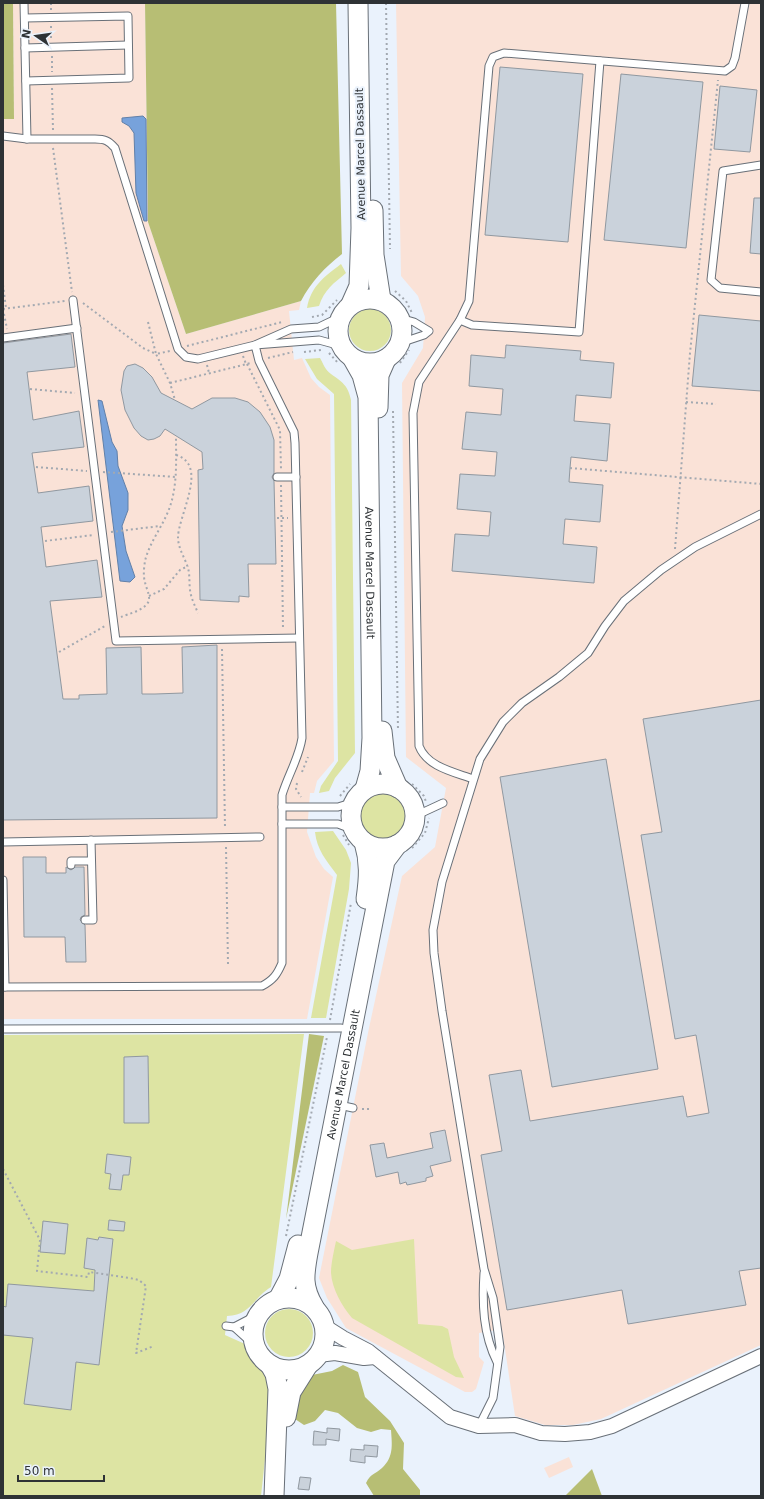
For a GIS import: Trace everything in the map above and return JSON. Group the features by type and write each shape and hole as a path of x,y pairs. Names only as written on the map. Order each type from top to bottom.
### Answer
{"main road":[{"name":"Avenue Marcel Dassault","path":"343,306 359,286 361,235 358,3"},
{"name":"Avenue Marcel Dassault","path":"370,3 374,255 381,300"},
{"path":"371,298 381,300 392,307 400,318 402,335 400,343 394,352 386,359 375,363 364,363 345,357 338,331 343,306 360,299 371,298"},
{"name":"Avenue Marcel Dassault","path":"345,357 362,375 368,397 372,738 370,771 359,796"},
{"name":"Avenue Marcel Dassault","path":"386,359 379,375 378,399 382,744 384,758 406,784"},
{"path":"381,784 406,784 415,816 410,833 397,845 380,848 357,841 351,821 351,811 359,796 381,784"},
{"name":"Avenue Marcel Dassault","path":"280,1298 289,1279 299,1240 335,1027 369,877 369,859 357,841"},
{"name":"Avenue Marcel Dassault","path":"314,1307 306,1294 304,1272 345,1107 385,861 397,845"},
{"path":"274,1496 289,1397 295,1384 313,1360 325,1336 324,1326 319,1313 314,1307 298,1298 280,1298 271,1302 257,1315 252,1330 254,1346 264,1360 270,1365 275,1374 278,1389 274,1461 276,1475"},
{"path":"270,1365 289,1370 313,1360"}],"street":[{"path":"324,1326 377,1357 450,1417 479,1426 515,1425 541,1433 565,1434 590,1432 612,1426 761,1356"},
{"path":"313,1360 335,1353 364,1358 377,1357"}],"lane":[{"path":"24,3 27,139"},
{"path":"473,779 434,764 422,755 419,746 413,413 419,382 460,320 469,301 489,66 493,57 504,53 725,71 732,66 734,62 745,3"},
{"path":"25,18 128,16 129,78 26,81"},
{"path":"25,48 128,46"},
{"path":"460,320 472,325 579,332 600,61"},
{"path":"3,136 53,140 105,139 115,148 178,349 186,357 198,359 255,345 318,340 345,357"},
{"path":"761,165 723,171 711,280 720,288 761,292"},
{"path":"73,300 116,641 299,638"},
{"path":"255,345 290,329 319,327 343,306"},
{"path":"400,318 414,322 429,331 424,335 400,343"},
{"path":"3,338 77,328"},
{"path":"3,880 4,987 262,986 272,981 278,973 282,963 282,807 286,780 300,749 302,738 296,477 294,432 259,361 255,345"},
{"path":"279,477 296,477"},
{"path":"479,1426 492,1398 500,1347 493,1298 484,1269 442,1011 434,953 433,930 442,882 473,779 480,759 502,722 522,703 559,677 588,653 605,626 624,602 660,570 695,547 761,514"},
{"path":"282,807 336,807 359,796"},
{"path":"415,816 443,803"},
{"path":"282,824 336,824 357,841"},
{"path":"3,842 260,837"},
{"path":"85,920 93,920 88,899 92,862 91,840"},
{"path":"71,865 71,861 92,862"},
{"path":"3,1029 335,1027"},
{"path":"484,1269 482,1302 489,1346 497,1362"},
{"path":"226,1326 234,1327 257,1315"},
{"path":"234,1327 254,1346"}],"path":[{"path":"51,3 53,140 73,300"},
{"path":"386,3 390,257"},
{"path":"677,559 675,552 686,402 719,71"},
{"path":"3,285 4,315"},
{"path":"4,309 73,300 82,303 143,348 156,354 284,322"},
{"path":"311,318 343,306"},
{"path":"148,322 156,354 170,383 175,400"},
{"path":"170,383 293,352 325,350 345,357"},
{"path":"247,364 280,430 279,477 283,638"},
{"path":"30,389 85,394"},
{"path":"686,402 716,404"},
{"path":"393,404 398,738"},
{"path":"59,652 114,621 146,606 149,596 145,582 145,562 148,549 167,513 176,477 176,436"},
{"path":"176,455 186,460 191,476 188,501 178,530 180,549 188,566 190,590 198,613"},
{"path":"36,467 176,477"},
{"path":"570,468 761,484"},
{"path":"149,596 164,589 180,570 188,566"},
{"path":"221,639 228,964"},
{"path":"336,807 339,798 352,782 370,771"},
{"path":"336,824 357,841"},
{"path":"284,1244 335,1027 351,903"},
{"path":"3,1169 40,1240 37,1271 88,1277 89,1272 139,1280 146,1286 136,1354 154,1346"}],"shaded area":[{"path":"13,3 145,3 148,222 186,334 301,301 299,310 289,311 294,360 302,358 311,378 319,387 330,395 334,761 317,781 314,793 310,793 307,832 316,857 324,869 333,877 307,1019 3,1019 3,119 14,119"},
{"path":"396,3 761,3 761,1345 601,1419 573,1425 545,1425 515,1416 502,1329 479,1333 479,1357 484,1362 476,1389 472,1392 465,1392 346,1328 327,1298 319,1278 369,1028 402,876 435,847 446,788 406,757 402,383 423,348 425,317 418,296 401,276"},
{"path":"569,1457 573,1467 549,1478 544,1468"}],"green space":[{"path":"3,3 13,3 14,119 3,119"},
{"path":"145,3 336,3 342,254 319,275 309,287 301,301 186,334 148,222"},
{"path":"341,264 346,273 327,291 319,306 307,308 315,288 324,278"},
{"path":"366,309 374,309 385,315 391,326 391,334 385,345 374,351 366,351 355,345 349,334 349,326 355,315"},
{"path":"320,358 327,371 346,387 351,400 355,753 335,778 329,791 319,793 321,786 338,761 334,394 317,379 305,359"},
{"path":"383,792 392,794 400,799 405,807 407,816 405,825 400,833 392,838 383,840 374,838 366,833 361,825 359,816 361,807 366,799 374,794"},
{"path":"333,831 346,850 351,863 349,889 326,1018 311,1018 337,875 320,850 315,832"},
{"path":"304,1034 271,1287 241,1313 227,1316 225,1335 245,1344 252,1362 266,1373 273,1385 261,1496 3,1496 3,1035"},
{"path":"309,1034 324,1036 286,1219"},
{"path":"414,1239 418,1324 442,1326 448,1329 454,1357 464,1378 456,1377 352,1318 341,1303 335,1291 331,1273 336,1241 352,1250"},
{"path":"284,1309 294,1309 303,1313 309,1319 312,1324 312,1342 303,1353 294,1357 284,1357 275,1353 269,1347 265,1338 265,1328 269,1319 275,1313"},
{"path":"343,1365 358,1372 365,1397 390,1421 404,1443 403,1469 420,1490 420,1496 374,1496 366,1483 369,1477 382,1468 389,1460 392,1441 391,1430 381,1429 371,1432 357,1428 338,1413 325,1410 315,1421 304,1425 292,1417 295,1402 312,1375 332,1371"},
{"path":"592,1469 602,1496 565,1496"}],"water":[{"path":"143,116 146,119 147,221 144,221 136,193 134,133 129,126 122,122 122,118"},
{"path":"98,400 102,401 112,442 117,451 118,466 128,493 128,510 122,526 126,551 135,577 130,582 120,581"}],"building":[{"path":"500,67 583,74 568,242 485,235"},
{"path":"621,74 703,82 686,248 604,240"},
{"path":"720,86 757,90 750,152 714,149"},
{"path":"754,198 761,198 761,254 750,253"},
{"path":"699,315 761,321 761,391 692,386"},
{"path":"71,334 75,367 27,372 33,420 79,411 84,447 32,453 38,493 89,486 93,521 41,527 46,567 97,560 102,597 50,601 63,699 79,699 79,695 107,694 106,648 141,647 142,694 183,693 182,647 217,645 217,818 3,820 3,343"},
{"path":"506,345 581,351 580,360 614,363 611,398 576,395 574,421 610,424 607,461 571,457 569,482 603,485 600,522 565,519 563,544 597,547 594,583 452,571 455,534 489,536 491,512 457,509 460,474 495,476 497,452 462,449 466,412 501,415 503,389 469,386 471,355 505,358"},
{"path":"135,364 143,368 152,377 161,393 192,409 212,398 235,398 248,402 260,412 270,427 274,440 274,473 272,477 274,481 276,564 248,564 249,597 239,596 239,602 200,600 198,470 203,469 202,452 165,429 160,436 148,440 141,436 134,428 125,410 121,390 124,371 127,366"},
{"path":"761,700 761,1268 739,1271 746,1305 628,1324 622,1290 507,1310 481,1155 502,1151 489,1075 521,1070 530,1121 683,1096 687,1117 709,1113 696,1035 675,1039 641,835 662,832 643,719"},
{"path":"606,759 658,1069 552,1087 500,777"},
{"path":"23,857 46,857 46,873 66,873 66,867 71,870 75,867 84,867 85,915 81,917 80,920 85,925 86,962 66,962 65,937 24,937"},
{"path":"148,1056 149,1123 124,1123 124,1057"},
{"path":"445,1130 451,1161 430,1166 433,1176 426,1178 426,1181 407,1185 406,1182 400,1184 398,1172 376,1177 370,1145 384,1143 387,1158 433,1148 430,1133"},
{"path":"107,1154 131,1157 129,1175 123,1175 121,1190 109,1189 111,1174 105,1173"},
{"path":"109,1220 125,1222 124,1231 108,1230"},
{"path":"43,1221 68,1224 65,1254 40,1252"},
{"path":"99,1237 113,1239 99,1365 76,1362 71,1410 24,1404 33,1338 3,1335 3,1306 6,1307 8,1284 94,1291 95,1270 84,1268 87,1238 98,1240"},
{"path":"327,1428 340,1429 339,1441 326,1439 326,1445 313,1445 314,1431 327,1433"},
{"path":"364,1445 378,1446 377,1457 365,1456 365,1463 350,1461 351,1449 364,1450"},
{"path":"300,1477 311,1478 309,1490 298,1489"}]}
